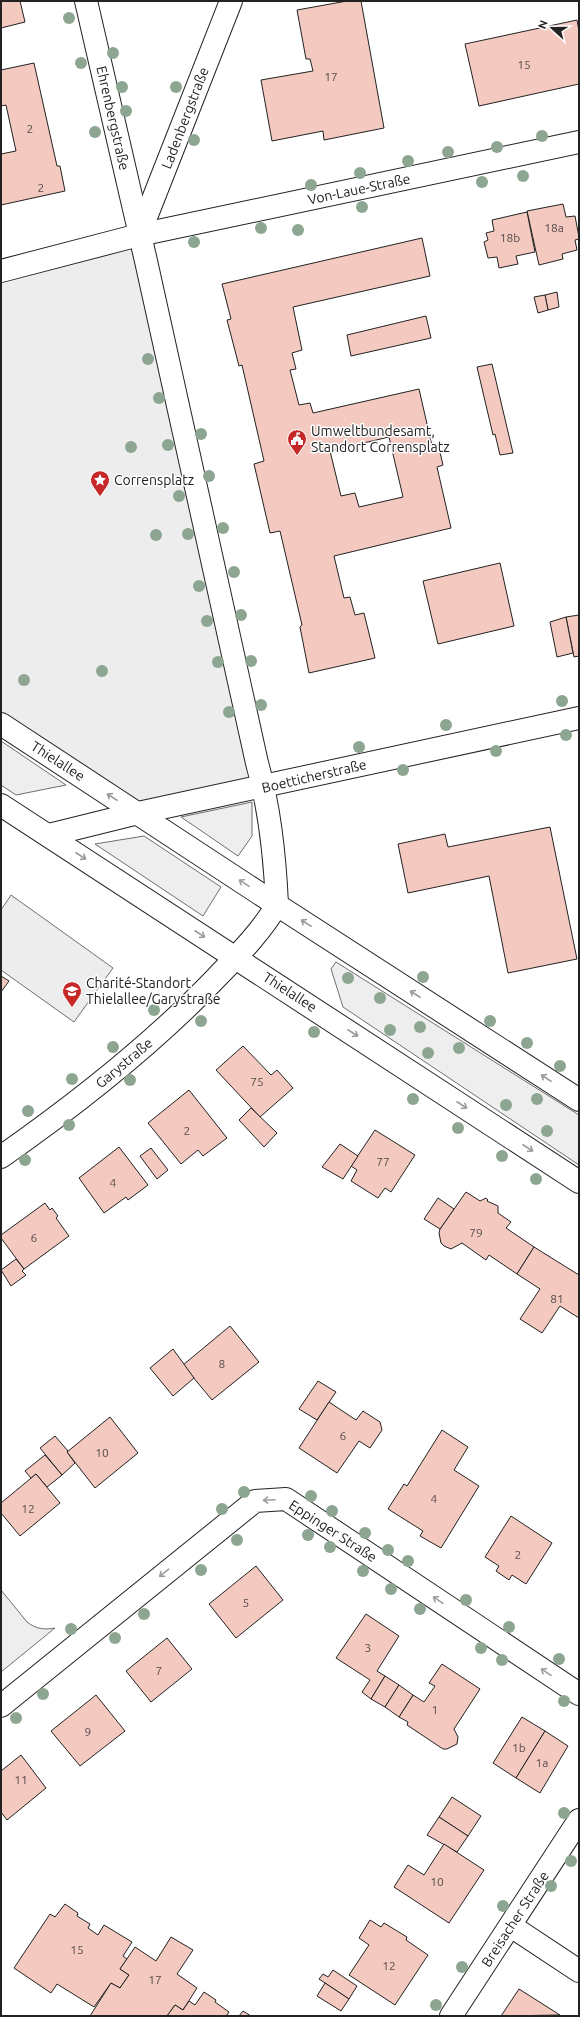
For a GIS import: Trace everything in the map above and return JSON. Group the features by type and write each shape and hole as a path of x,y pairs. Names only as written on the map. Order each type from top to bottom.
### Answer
{"street":[{"name":"Ehrenbergstraße","path":"86,1 139,235"},
{"name":"Ladenbergstraße","path":"139,235 231,1"},
{"name":"Von-Laue-Straße","path":"139,235 579,142"},
{"path":"1,271 139,235 257,763 264,787 275,862 277,905 267,922 236,957"},
{"name":"Boetticherstraße","path":"49,836 138,814 579,718"},
{"name":"Thielallee","path":"1,724 277,905 579,1100"},
{"name":"Thielallee","path":"1,804 579,1182"},
{"name":"Garystraße","path":"1,1157 63,1113 159,1034 204,992 236,957"},
{"name":"Eppinger Straße","path":"1,1706 255,1501 286,1499 579,1694"},
{"name":"Breisacher Straße","path":"451,2016 579,1820"},
{"path":"511,1926 579,1971"}],"shaded area":[{"name":"Corrensplatz","path":"139,235 264,787 138,813 1,724 1,271"},
{"path":"1,741 66,785 16,795 1,785"},
{"path":"252,802 252,836 238,856 181,817"},
{"path":"144,836 221,887 203,916 95,844"},
{"path":"11,895 113,968 74,1022 1,970 1,910"},
{"path":"336,962 579,1115 579,1165 343,1007 331,969"},
{"path":"1,1590 27,1622 40,1628 55,1628 1,1672"}],"building":[{"path":"1,1 20,1 25,22 1,28"},
{"path":"347,1 361,1 384,128 324,140 323,131 272,141 261,80 313,71 310,59 306,59 297,10"},
{"path":"577,20 579,31 579,84 479,106 465,44"},
{"path":"34,63 57,166 60,166 65,191 1,205 1,154 16,151 6,105 1,106 1,70"},
{"path":"563,204 566,217 575,216 579,237 579,239 575,240 577,250 562,254 563,259 539,265 527,211"},
{"path":"527,212 535,252 516,256 518,264 499,268 497,257 488,258 484,242 488,240 486,233 494,231 492,220"},
{"name":"Umweltbundesamt, Standort Corrensplatz","path":"422,238 430,276 293,307 302,350 292,353 296,369 290,370 299,405 310,403 313,413 419,389 433,450 439,448 443,465 437,467 451,528 334,556 344,598 350,597 355,615 364,613 375,658 309,673 300,627 302,625 280,531 270,533 254,464 264,461 242,365 239,366 227,320 231,319 222,284","holes":["389,437 403,497 359,507 355,493 341,496 330,451"]},
{"path":"557,292 559,307 548,310 545,295"},
{"path":"545,295 548,310 538,313 534,297"},
{"path":"426,316 431,338 351,356 347,335"},
{"path":"492,364 513,453 500,455 495,434 493,435 477,367"},
{"path":"500,563 514,626 438,644 423,581"},
{"path":"579,615 579,656 574,657 566,617"},
{"path":"566,617 573,653 557,657 550,622"},
{"path":"550,827 577,959 508,973 489,876 408,893 398,844 445,834 448,847"},
{"path":"1,976 9,981 1,992"},
{"path":"243,1046 271,1075 277,1070 293,1088 260,1117 216,1070"},
{"path":"189,1090 227,1138 203,1156 198,1150 181,1164 148,1123"},
{"path":"251,1108 277,1133 264,1147 239,1120"},
{"path":"375,1130 415,1155 391,1192 385,1188 378,1198 351,1181 357,1170 351,1166"},
{"path":"340,1144 358,1156 343,1179 322,1167"},
{"path":"119,1147 148,1185 128,1200 126,1197 104,1213 79,1178"},
{"path":"151,1148 168,1170 157,1179 140,1156"},
{"path":"466,1192 480,1201 486,1198 488,1200 487,1201 498,1206 498,1213 511,1222 506,1228 534,1247 517,1274 489,1255 486,1260 462,1243 451,1249 441,1243 439,1233 440,1229"},
{"path":"438,1198 454,1209 440,1229 424,1219"},
{"path":"45,1203 50,1210 52,1208 58,1216 56,1218 69,1236 24,1269 1,1238 1,1235"},
{"path":"534,1247 579,1275 579,1318 560,1306 542,1333 520,1319 540,1289 517,1274"},
{"path":"16,1259 24,1269 22,1271 26,1275 11,1286 1,1270"},
{"path":"230,1326 259,1362 212,1400 183,1365"},
{"path":"173,1349 194,1378 173,1396 150,1368"},
{"path":"318,1381 336,1392 317,1420 299,1409"},
{"path":"329,1402 356,1420 363,1411 380,1422 382,1430 370,1448 359,1441 337,1473 299,1448"},
{"path":"110,1417 138,1453 95,1488 67,1452"},
{"path":"442,1430 468,1447 454,1470 479,1486 441,1548 420,1536 423,1531 388,1509 404,1484 407,1486"},
{"path":"55,1436 68,1451 67,1452 75,1463 62,1475 40,1448"},
{"path":"45,1455 62,1475 47,1487 36,1474 31,1478 25,1471"},
{"path":"36,1474 60,1503 20,1536 1,1513 1,1503"},
{"path":"511,1516 552,1543 526,1584 512,1575 509,1580 496,1571 499,1566 485,1557"},
{"path":"256,1566 283,1600 236,1638 209,1604"},
{"path":"366,1614 399,1636 377,1671 385,1676 371,1699 362,1692 370,1680 336,1658"},
{"path":"167,1638 192,1669 151,1702 126,1671"},
{"path":"442,1664 480,1689 454,1729 458,1737 457,1744 447,1749 443,1749 407,1725 408,1722 399,1717 413,1695 424,1702 435,1686 429,1683"},
{"path":"385,1676 399,1685 385,1707 371,1699"},
{"path":"399,1685 413,1695 399,1717 385,1707"},
{"path":"96,1695 125,1731 80,1766 51,1731"},
{"path":"522,1717 545,1731 516,1778 493,1763"},
{"path":"545,1731 568,1746 540,1793 516,1778"},
{"path":"21,1755 46,1788 7,1820 1,1812 1,1771"},
{"path":"452,1797 481,1816 468,1836 439,1817"},
{"path":"439,1817 468,1836 457,1852 427,1835"},
{"path":"444,1844 484,1870 449,1923 394,1887 408,1865 424,1875"},
{"path":"65,1904 78,1913 77,1916 90,1924 88,1928 98,1935 104,1925 132,1942 123,1956 127,1959 120,1969 129,1975 120,1988 111,1983 94,2007 57,1984 51,1993 14,1968 50,1914 55,1917"},
{"path":"370,1920 381,1927 384,1923 407,1937 406,1940 428,1955 395,2005 349,1975 369,1945 359,1938"},
{"path":"171,1937 193,1950 177,1974 197,1988 183,2010 175,2005 167,2016 90,2016 111,1983 120,1988 129,1975 120,1969 135,1947 156,1961"},
{"path":"333,1970 357,1986 349,1999 319,1979 323,1974 328,1977"},
{"path":"325,1983 349,1999 341,2011 317,1996"},
{"path":"519,1989 560,2015 501,2016"},
{"path":"204,1992 216,2000 215,2002 229,2012 227,2015 229,2016 167,2016 175,2005 183,2010 189,2001 195,2005"},
{"path":"243,2011 251,2016 239,2016"}],"place":[{"name":"Umweltbundesamt, Standort Corrensplatz","path":"297,456"},
{"name":"Corrensplatz","path":"100,497"},
{"name":"Charité-Standort Thielallee/Garystraße","path":"72,1008"}]}
